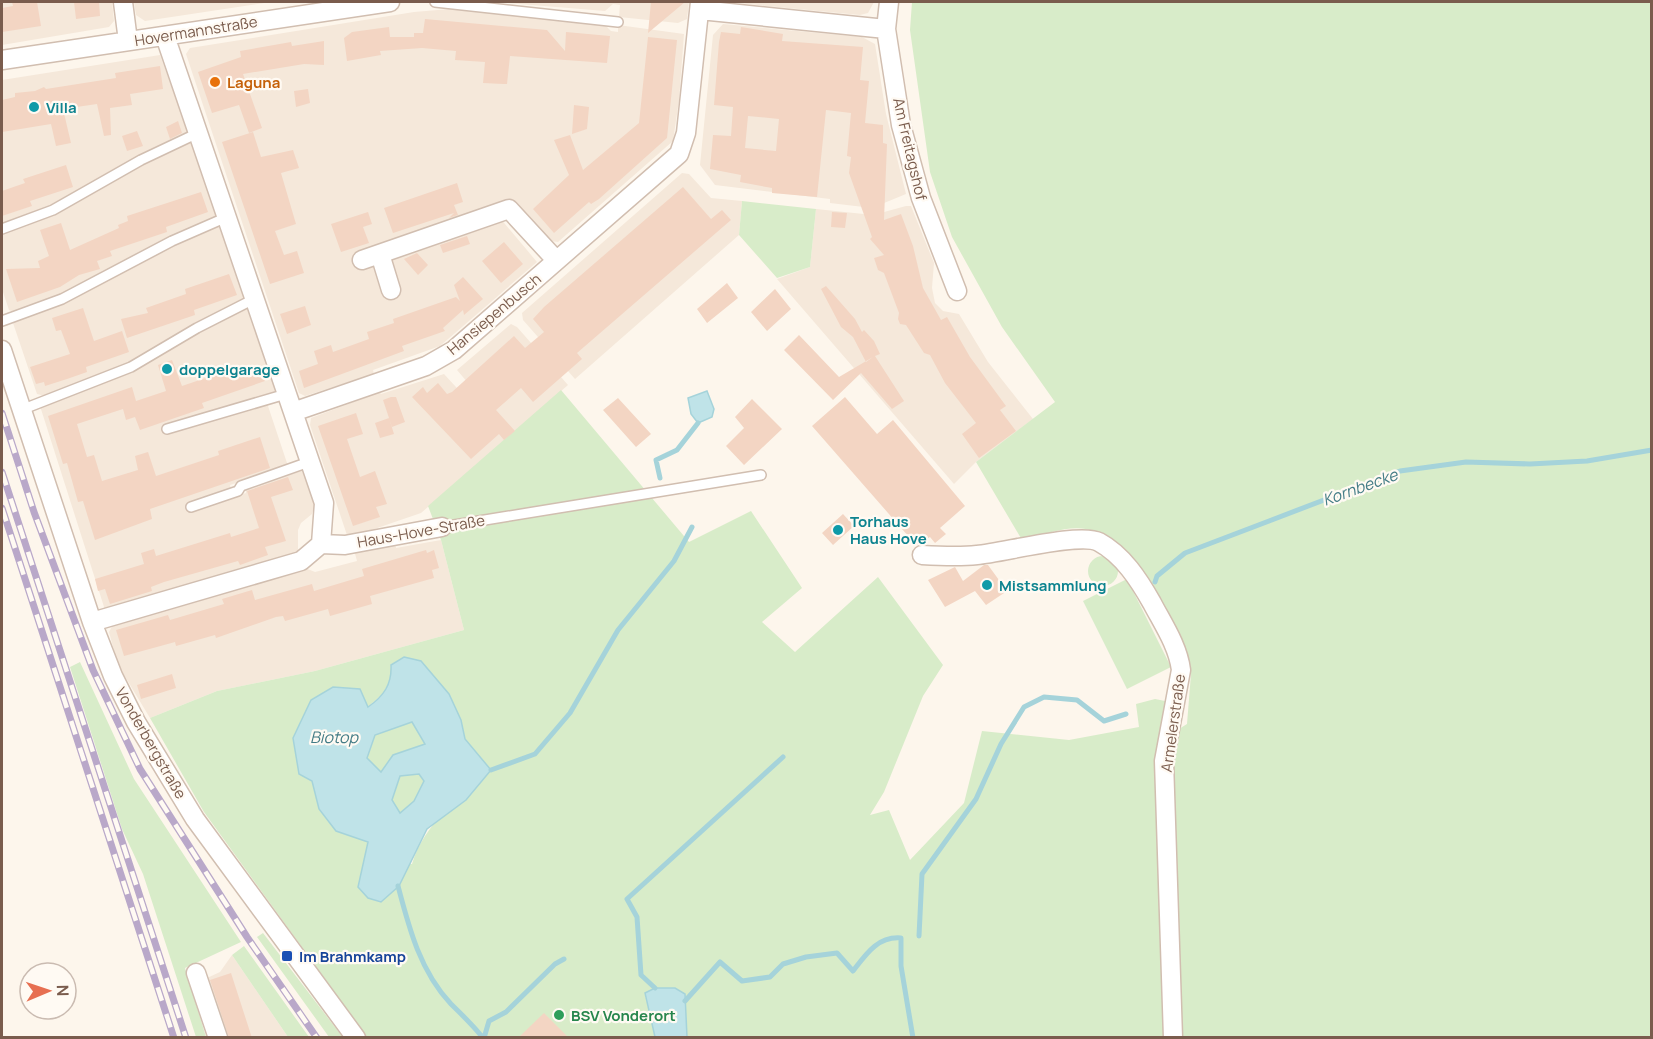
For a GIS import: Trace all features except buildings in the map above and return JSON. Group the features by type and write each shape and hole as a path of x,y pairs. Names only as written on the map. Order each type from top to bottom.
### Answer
{"street":[{"path":"123,2 128,42"},
{"name":"Hovermannstraße","path":"2,60 390,2"},
{"name":"Am Freitagshof","path":"889,2 886,29 902,125 921,198 957,291"},
{"name":"Hansiepenbusch","path":"293,412 426,366 445,356 679,154 686,134 700,6 886,29"},
{"path":"92,622 301,561 321,544 324,503 165,36"},
{"path":"362,260 509,209 556,260"},
{"path":"380,254 391,290"},
{"name":"Vonderbergstraße","path":"2,350 112,676 136,722 195,819 356,1038"},
{"name":"Haus-Hove-Straße","path":"321,544 345,545 442,526"},
{"name":"Armelerstraße","path":"922,555 975,556 1079,538 1097,541 1122,559 1145,591 1164,625 1180,658 1181,670 1164,761 1173,1038"},
{"path":"196,973 218,1038"}],"lane":[{"path":"435,2 618,22"},
{"path":"2,229 53,210 198,133"},
{"path":"2,321 62,299 172,241 227,217"},
{"path":"21,410 131,367 197,328 254,299"},
{"path":"167,429 286,394"},
{"path":"191,507 238,491 241,486 309,462"},
{"name":"Haus-Hove-Straße","path":"442,526 761,475"}],"shaded area":[{"path":"2,2 112,2 114,21 109,27 2,45"},
{"path":"134,2 271,2 145,21 136,15"},
{"path":"496,2 689,2 687,19 678,23 619,17 620,5 613,4 605,11"},
{"path":"727,2 874,2 868,13 860,15"},
{"path":"450,9 593,21 605,25 611,31 618,32 618,25 684,34 673,141 558,242 551,241 512,201 390,258 500,218 537,262 440,346 373,370 374,374 305,396 299,393 186,54 190,48 414,12"},
{"path":"723,24 862,37 875,44 886,114 906,194 872,208 830,203 830,199 715,185 700,165 713,35"},
{"path":"160,55 189,134 68,198 2,226 2,80"},
{"path":"189,142 193,143 217,213 213,218 79,288 15,313 9,310 2,289 2,233"},
{"path":"682,173 689,174 711,198 742,201 739,235 575,379 523,320 522,313"},
{"path":"911,206 934,263 932,288 935,303 943,311 959,314 988,362 1033,419 976,462 954,484 777,279 810,267 816,209 873,215"},
{"path":"218,225 222,227 246,298 124,365 45,396 37,394 13,323 15,320 87,292 196,233"},
{"path":"244,308 249,308 276,388 274,392 163,427 166,434 267,403 288,466 230,485 231,489 192,511 246,493 246,488 302,471 315,503 312,514 301,523 298,530 298,554 105,610 40,406"},
{"path":"511,324 517,327 568,385 421,513 348,538 310,425 311,418 380,392 381,394 444,374 489,423 496,416 457,370"},
{"path":"441,540 464,630 315,671 217,691 150,718 118,665 109,632 114,623 305,568 315,572 357,561 354,550 395,543 396,548"},
{"path":"232,955 288,1037 227,1037 207,978 220,972"}],"green space":[{"path":"912,2 1651,2 1651,1037 1176,1037 1171,846 1174,732 1187,724 1191,674 1121,549 1097,532 1074,528 1022,540 976,462 1055,402 1002,327 952,237 930,172 910,30"},
{"path":"742,201 816,209 810,267 777,278 739,235"},
{"path":"561,390 689,542 751,511 802,588 762,622 795,652 878,577 943,665 923,696 884,792 870,815 889,810 910,860 964,803 982,731 1069,740 1139,727 1136,704 1155,699 1170,702 1168,1037 687,1037 685,994 645,994 655,1037 367,1037 204,812 150,718 217,691 315,671 464,630 441,540 428,506","holes":["421,661 461,720 465,739 490,770 434,823 418,849 412,864 364,862 368,842 319,809 312,781 333,687 360,689 367,707 378,699 388,684 391,665"]},
{"path":"1103,556 1113,561 1118,571 1113,581 1103,586 1093,581 1088,571 1093,561"},
{"path":"1127,579 1171,667 1127,689 1083,601"},
{"path":"80,662 134,779 241,942 185,968 206,1037 196,1037 143,874 122,829 70,667"},
{"path":"412,722 425,744 393,755 381,773 367,758 375,735"},
{"path":"419,774 424,781 414,801 400,813 392,800 400,776"},
{"path":"263,933 343,1037 329,1037 257,937"},
{"path":"244,946 309,1037 288,1037 232,955"}],"water":[{"path":"707,391 714,409 712,417 698,423 691,414 688,398"},
{"name":"Biotop","path":"404,657 421,661 449,694 461,720 465,739 491,770 466,800 427,829 399,886 381,902 368,898 358,887 368,842 336,831 319,809 312,781 299,774 293,738 311,700 333,687 360,689 368,707 374,703 383,694 388,684 391,665","holes":["412,722 425,744 393,755 381,772 367,758 375,735","419,774 424,781 414,801 400,813 392,800 400,776"]},
{"path":"655,988 675,988 685,994 687,1037 655,1037 645,993"}],"waterway":[{"path":"660,478 656,460 677,450 698,423"},
{"name":"Kornbecke","path":"1155,582 1157,576 1185,553 1400,471 1466,462 1530,464 1587,461 1652,450"},
{"path":"491,770 535,754 570,713 618,630 674,561 692,527"},
{"path":"919,936 922,874 976,799 1001,744 1024,707 1044,697 1077,700 1104,721 1126,714"},
{"path":"655,988 641,975 637,917 627,899 783,757"},
{"path":"398,886 411,933 431,978 451,1004 483,1038"},
{"path":"685,1001 720,962 742,981 770,977 783,964 806,957 837,953 853,971 873,947 886,940 901,938 901,966 913,1038"},
{"path":"484,1038 489,1021 506,1012 555,964 564,959"}],"railway":[{"path":"2,413 34,512 93,670 140,769 247,937 317,1038"},
{"path":"2,472 186,1038"},
{"path":"2,508 174,1038"}],"place":[{"name":"Laguna","path":"215,82"},
{"name":"Villa","path":"34,107"},
{"name":"doppelgarage","path":"167,369"},
{"name":"Torhaus Haus Hove","path":"838,530"},
{"name":"Mistsammlung","path":"987,585"},
{"name":"Im Brahmkamp","path":"287,956"},
{"name":"BSV Vonderort","path":"559,1015"}]}
